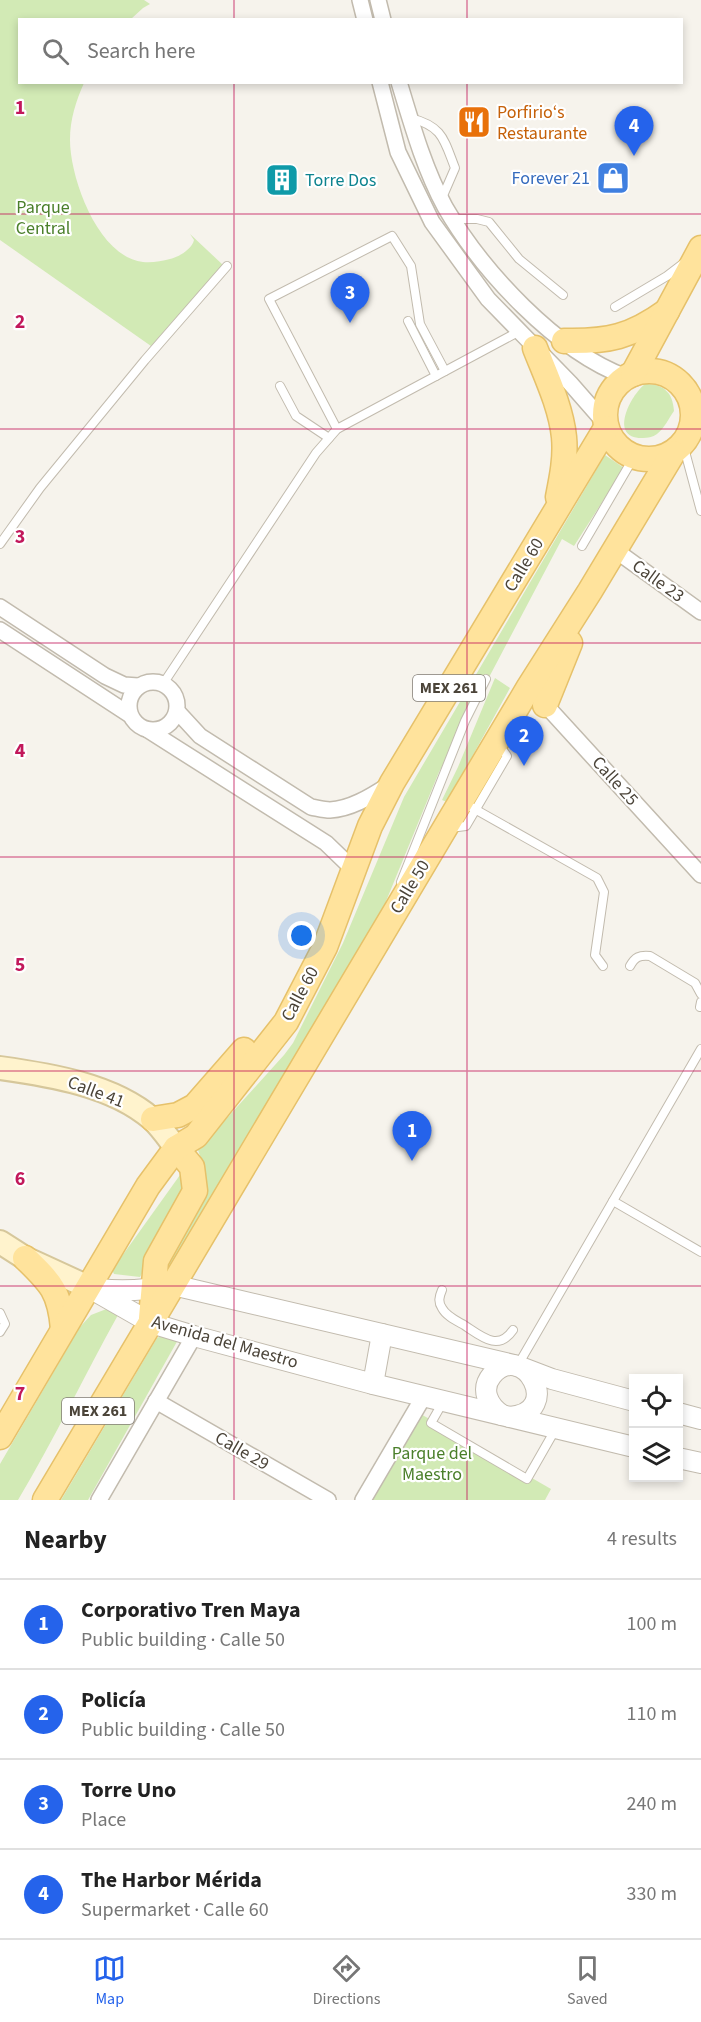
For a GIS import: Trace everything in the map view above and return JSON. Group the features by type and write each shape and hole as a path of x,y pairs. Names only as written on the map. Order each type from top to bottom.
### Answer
{"main road":[{"path":"630,375 654,371 674,379 688,394 691,427 662,458 651,460 634,457 619,448 605,425 605,409 616,385 630,375 669,309 700,249"},
{"path":"564,341 595,342 626,335 669,309"},
{"path":"535,348 554,397 564,436 563,473 555,513"},
{"name":"Calle 60","path":"0,1437 148,1186 176,1148 196,1136 286,1022 325,946 370,826 392,783 555,513 605,425"},
{"name":"Calle 50","path":"163,1287 388,924 444,829 468,806 496,741 691,427"},
{"path":"545,705 590,591"},
{"path":"153,1119 169,1118 187,1112 195,1106 255,1038 282,1003 312,947 339,909"},
{"name":"Calle 41","path":"7,1073 80,1083 115,1097 153,1119 176,1148"},
{"path":"151,1323 163,1287 156,1261 195,1191 192,1167 176,1148"},
{"path":"0,1242 25,1258 88,1287"},
{"path":"25,1258 46,1278 57,1294 62,1311 63,1329"},
{"name":"MEX 261","path":"45,1500 151,1323"}],"street":[{"path":"360,0 364,18"},
{"path":"378,0 382,18"},
{"path":"381,84 398,152 432,222 488,299 588,402 605,425"},
{"path":"400,84 426,166 442,198 453,219 501,283 534,316 564,341 613,372 630,375"},
{"name":"Calle 23","path":"615,550 701,612"},
{"path":"0,607 124,686 138,686 150,682 163,684 174,695 177,711 200,736 311,807 330,810 350,806 392,783"},
{"path":"0,630 130,715 135,722 326,843 354,870"},
{"path":"130,715 130,699 138,686"},
{"name":"Calle 25","path":"529,687 701,875"},
{"path":"148,730 156,730 169,724 177,711"},
{"name":"Avenida del Maestro","path":"88,1287 120,1291 163,1287 518,1366 552,1379 629,1400"},
{"name":"Avenida del Maestro","path":"88,1287 151,1323 194,1336 373,1384 629,1446"},
{"path":"373,1384 382,1334"},
{"path":"103,1499 194,1336"},
{"path":"518,1366 531,1375 536,1382 536,1399 526,1412 506,1415 495,1410 486,1396 489,1380 500,1368 518,1366"},
{"path":"363,1500 424,1396"},
{"name":"Calle 29","path":"156,1401 328,1500"},
{"path":"683,1414 701,1419"},
{"path":"683,1459 701,1463"}],"lane":[{"path":"410,118 424,121 442,135 455,168 442,198"},
{"path":"453,219 477,219 489,222 519,259 563,295"},
{"path":"337,429 269,299 392,236 411,266 420,324 445,372"},
{"path":"615,307 667,276 700,249"},
{"path":"0,544 40,488 145,360 227,266"},
{"path":"408,321 436,376"},
{"path":"163,684 316,453 337,429 518,332"},
{"path":"280,386 296,416 329,438"},
{"path":"691,427 701,511"},
{"path":"582,546 634,457"},
{"path":"388,924 406,866 465,721 486,679"},
{"path":"468,806 597,878 604,892 595,955 603,966"},
{"path":"630,966 635,958 642,955 650,956 695,983 701,994"},
{"path":"518,1366 701,1049"},
{"path":"613,1201 701,1252"},
{"path":"442,1290 439,1297 440,1306 445,1313 486,1339 501,1341 507,1338 513,1330"},
{"path":"0,1313 5,1324 0,1332"},
{"path":"444,1401 431,1423 527,1479 556,1428"}],"green space":[{"name":"Parque Central","path":"0,0 144,0 150,4 132,18 18,18 18,84 84,84 72,117 71,156 81,194 100,231 113,246 127,257 143,262 160,261 177,256 188,249 194,240 190,234 223,265 151,346 0,240"},
{"path":"645,384 666,390 672,399 674,411 660,432 652,437 643,438 626,432 624,425 625,416 633,398"},
{"path":"605,455 624,468 574,546 562,539 439,772 382,911 169,1269 167,1268 165,1262 193,1222 206,1189 204,1167 198,1150 293,1043 343,943 404,797"},
{"path":"495,678 510,688 447,802 442,800 458,767"},
{"path":"180,1175 183,1176 187,1195 140,1277 114,1274 112,1270"},
{"path":"109,1308 118,1315 18,1500 0,1500 0,1464 80,1327 91,1315"},
{"path":"161,1336 179,1338 88,1500 61,1500 157,1338"},
{"name":"Parque del Maestro","path":"419,1413 551,1489 545,1500 368,1500"}],"place":[{"name":"Porfirio‘s Restaurante","path":"474,122"},
{"name":"The Harbor Mérida","path":"634,156"},
{"name":"Forever 21","path":"613,178"},
{"name":"Torre Dos","path":"282,180"},
{"name":"Torre Uno","path":"350,323"},
{"name":"Policía","path":"524,766"},
{"name":"Corporativo Tren Maya","path":"412,1161"}]}
